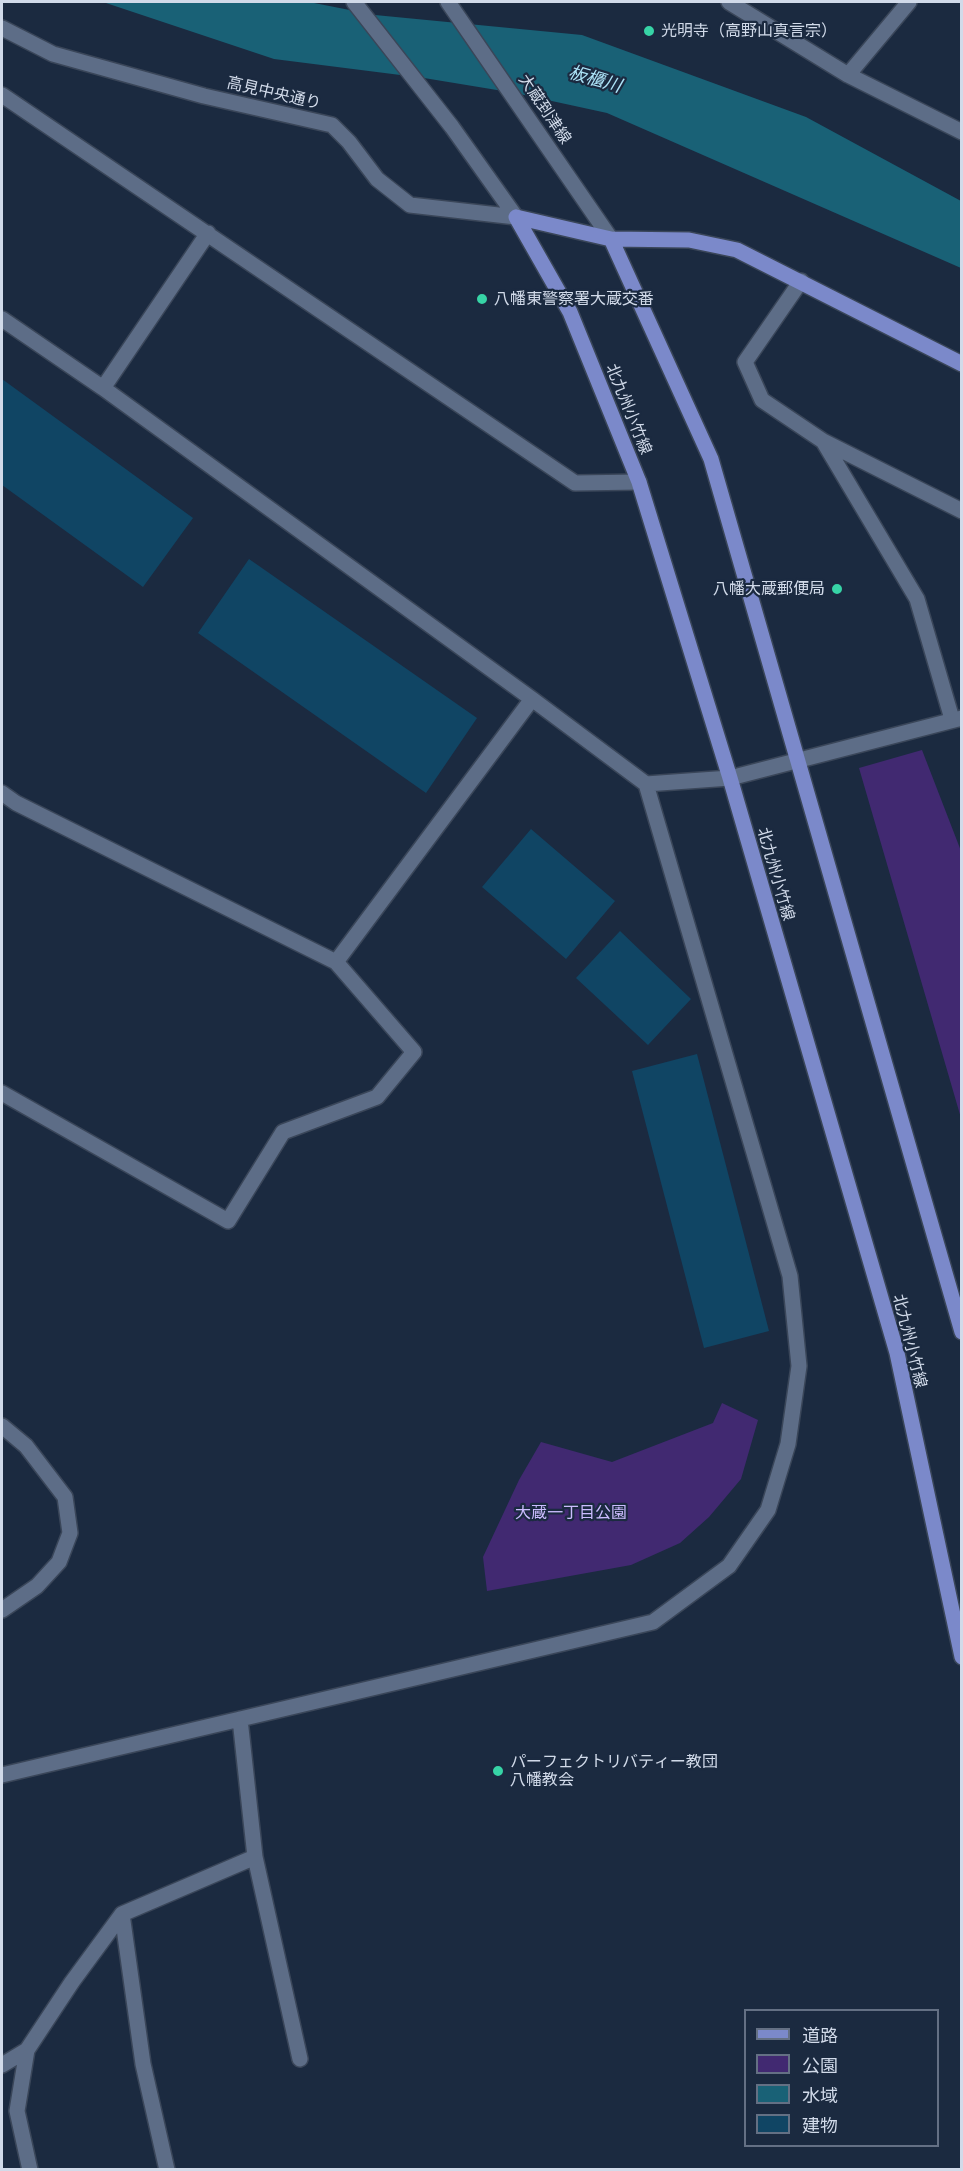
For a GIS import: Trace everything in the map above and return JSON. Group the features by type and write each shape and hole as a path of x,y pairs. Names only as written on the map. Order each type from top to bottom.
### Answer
{"main road":[{"path":"516,217 611,239 689,240 737,250 962,364"},
{"name":"北九州小竹線","path":"516,217 570,312 639,482 730,778 897,1353 962,1657"},
{"path":"611,239 711,459 962,1332"}],"street":[{"path":"354,2 452,127 516,217"},
{"name":"大蔵到津線","path":"452,2 611,239"},
{"path":"729,2 848,75 962,132"},
{"path":"848,75 909,2"},
{"name":"高見中央通り","path":"2,28 53,54 204,96 332,125 349,142 377,178 410,205 516,217"},
{"path":"2,94 575,483 639,482"},
{"path":"103,388 208,233"},
{"path":"801,281 745,362 762,400 823,441 962,511"},
{"path":"2,319 103,388 646,784 790,1276 799,1366 788,1444 768,1510 729,1566 653,1622 2,1775"},
{"path":"646,784 730,778 957,719 917,598 823,441"},
{"path":"336,962 532,699"},
{"path":"2,792 27,808 336,962 414,1052 377,1097 283,1132 228,1221 2,1094"},
{"path":"2,1426 26,1446 65,1497 70,1533 59,1562 37,1586 2,1610"},
{"path":"240,1719 255,1857 300,2059"},
{"path":"2,2066 27,2050 72,1982 122,1914 255,1857"},
{"path":"122,1914 143,2064 167,2169"},
{"path":"27,2050 17,2111 30,2169"}],"green space":[{"path":"922,750 961,851 961,1118 859,768"},
{"name":"大蔵一丁目公園","path":"722,1403 758,1420 741,1479 709,1517 680,1543 631,1565 487,1591 483,1557 519,1480 541,1442 612,1462 713,1423"}],"water":[{"name":"板櫃川","path":"103,2 309,2 375,15 582,35 806,117 961,201 961,268 607,113 515,93 424,78 274,59"}],"building":[{"path":"2,379 193,518 143,587 2,485"},
{"path":"249,559 477,718 426,793 198,633"},
{"path":"531,829 615,901 566,959 482,887"},
{"path":"620,931 691,999 648,1045 576,978"},
{"path":"697,1054 769,1331 704,1348 632,1071"}],"place":[{"name":"光明寺（高野山真言宗）","path":"649,31"},
{"name":"八幡東警察署大蔵交番","path":"482,299"},
{"name":"八幡大蔵郵便局","path":"837,589"},
{"name":"パーフェクトリバティー教団 八幡教会","path":"498,1771"}]}
